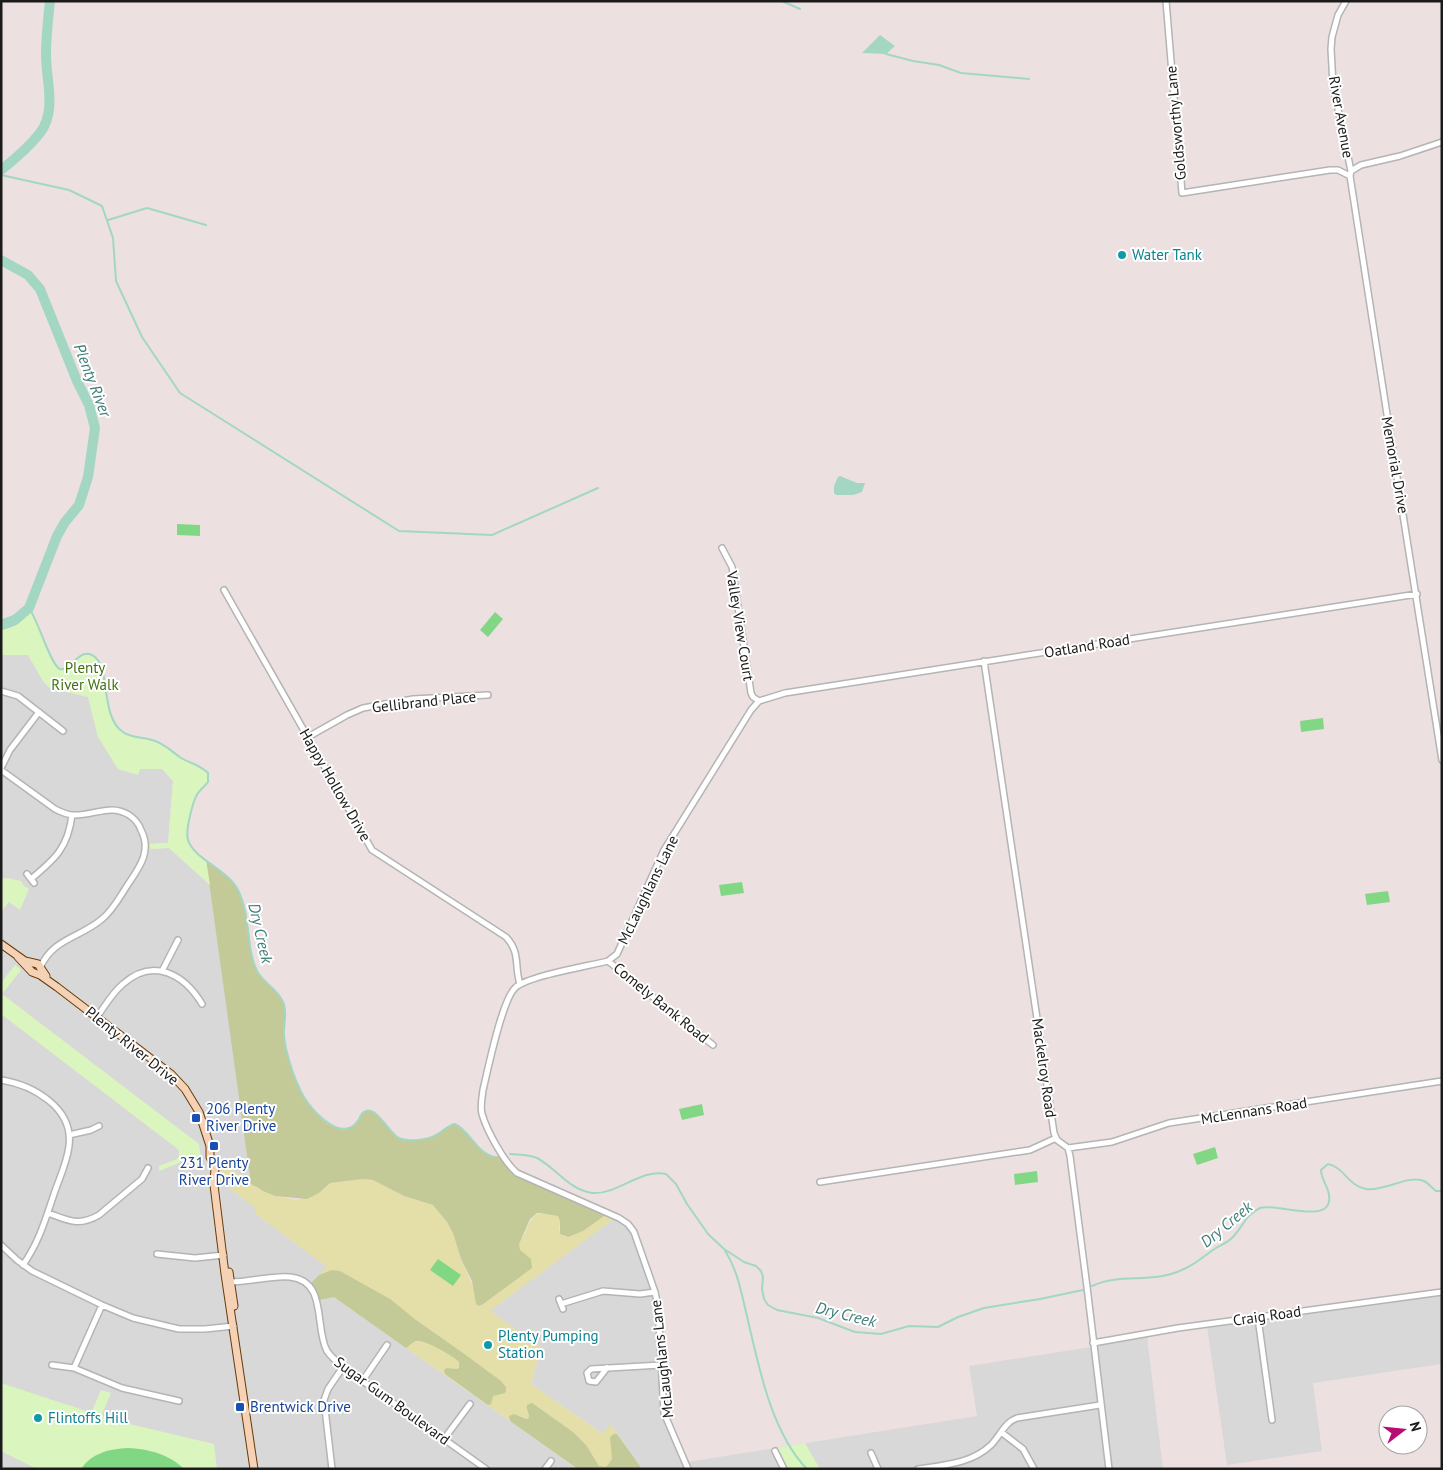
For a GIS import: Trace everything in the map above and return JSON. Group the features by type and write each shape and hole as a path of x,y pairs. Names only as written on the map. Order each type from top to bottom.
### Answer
{"street":[{"name":"Goldsworthy Lane","path":"1166,1 1182,193 1330,170 1351,174"},
{"name":"River Avenue","path":"1346,1 1338,15 1331,49 1333,86 1351,174"},
{"name":"River Avenue","path":"1351,174 1361,165 1400,156 1442,142"},
{"name":"Memorial Drive","path":"1351,174 1380,375 1417,594 1442,760"},
{"name":"Valley View Court","path":"722,548 732,567 751,693 759,702"},
{"name":"Happy Hollow Drive","path":"224,590 372,850 506,937 515,949 520,984"},
{"name":"Oatland Road","path":"759,702 785,694 984,661 1417,594"},
{"name":"Mackelroy Road","path":"984,661 1056,1138 1068,1148"},
{"path":"1,691 18,696 63,731"},
{"name":"Gellibrand Place","path":"308,737 363,708 413,700 488,696"},
{"name":"McLaughlans Lane","path":"688,1469 664,1413 659,1314 655,1292 637,1238 628,1224 619,1218 517,1173 507,1163 484,1120 481,1109 482,1098 504,1008 514,990 520,984 608,961 612,958 620,948 664,850 751,710 759,702"},
{"path":"36,968 63,941 93,926 108,914 143,861 146,850 145,838 140,827 129,815 122,812 105,810 72,815 55,809 1,769 10,750 38,712"},
{"path":"30,879 54,860 60,852 68,836 72,815"},
{"path":"162,971 178,940"},
{"name":"Plenty River Drive","path":"1,944 36,968 57,987 165,1069 181,1084 199,1112 208,1141 210,1157 215,1167 214,1185 230,1285 254,1469"},
{"name":"Comely Bank Road","path":"608,961 713,1044"},
{"path":"97,1017 121,985 128,979 142,973 162,971 171,974 186,982 202,1004"},
{"path":"1,1080 23,1084 45,1097 61,1116 69,1135 67,1155 48,1214 38,1242 23,1265"},
{"name":"McLennans Road","path":"1068,1148 1112,1142 1169,1123 1442,1081"},
{"path":"69,1135 91,1130 99,1126"},
{"path":"820,1182 1030,1150 1056,1138"},
{"path":"1068,1148 1086,1277 1108,1469"},
{"path":"48,1214 76,1223 91,1220 142,1179 148,1168"},
{"path":"1,1245 23,1265 50,1281 133,1318 164,1327 191,1330 234,1326"},
{"path":"157,1254 190,1258 224,1254"},
{"name":"Sugar Gum Boulevard","path":"230,1285 289,1277 299,1279 310,1287 317,1299 325,1345 330,1356 486,1469"},
{"path":"561,1304 603,1291 640,1294 655,1292"},
{"name":"Craig Road","path":"1093,1343 1178,1328 1442,1292"},
{"path":"74,1368 102,1305"},
{"path":"1258,1318 1272,1420"},
{"path":"363,1380 387,1345"},
{"path":"52,1364 74,1368 122,1388 179,1401"},
{"path":"607,1368 661,1365"},
{"path":"332,1469 324,1400 328,1389 343,1367"},
{"path":"444,1439 470,1404"},
{"path":"918,1469 973,1458 986,1450 1010,1421 1017,1418 1100,1406"},
{"path":"1001,1432 1023,1449 1034,1469"},
{"path":"775,1451 784,1469"},
{"path":"871,1453 878,1469"},
{"path":"545,1469 551,1461"}],"shaded area":[{"path":"880,35 895,46 886,54 862,53"},
{"path":"840,476 857,483 865,483 862,492 853,495 836,495 834,493 834,486"},
{"path":"27,605 31,611 25,618 14,626 1,630 1,620 16,614"},
{"path":"1,655 28,655 43,681 50,688 88,697 98,737 140,769 162,769 173,781 168,843 150,844 151,849 169,848 210,885 256,1214 328,1267 311,1283 320,1300 334,1297 578,1469 1,1469"},
{"path":"206,860 232,881 240,894 247,916 254,962 261,976 282,999 285,1012 284,1038 290,1063 301,1091 318,1115 328,1123 345,1130 354,1126 365,1112 374,1112 402,1140 428,1138 455,1124 463,1129 483,1152 488,1155 500,1156 507,1167 516,1175 604,1214 604,1216 583,1231 568,1237 560,1234 558,1216 537,1213 530,1219 519,1244 520,1250 531,1259 532,1268 479,1306 476,1304 472,1281 461,1259 453,1233 447,1222 433,1205 404,1196 373,1180 363,1179 330,1183 319,1193 307,1199 275,1196 251,1184"},
{"path":"214,1155 256,1188 275,1196 297,1200 319,1193 330,1183 364,1179 374,1180 404,1196 433,1205 447,1222 453,1233 461,1259 474,1289 532,1261 521,1251 519,1245 530,1221 536,1215 545,1213 558,1216 560,1221 559,1230 565,1237 583,1231 606,1214 615,1218 490,1311 541,1348 531,1384 603,1434 610,1424 642,1469 578,1469 334,1297 320,1300 311,1283 327,1267 256,1214 254,1207 215,1177 212,1156"},
{"path":"615,1218 628,1228 633,1236 653,1293 657,1315 661,1414 685,1469 642,1469 611,1425 603,1434 531,1384 541,1348 489,1311"},
{"path":"332,1270 340,1271 390,1299 501,1381 506,1387 505,1393 493,1396 491,1404 488,1405 445,1374 446,1368 459,1368 459,1362 451,1356 432,1345 420,1341 416,1341 406,1348 334,1297 320,1300 311,1283 319,1275"},
{"path":"1442,1294 1442,1364 1313,1383 1322,1451 1227,1465 1207,1326"},
{"path":"1147,1336 1163,1469 1111,1469 1097,1348 1101,1344"},
{"path":"1091,1347 1106,1469 690,1469 687,1462 977,1416 969,1366"},
{"path":"532,1403 573,1432 586,1445 599,1466 605,1467 612,1459 610,1437 617,1434 642,1469 578,1469 510,1421 509,1416 514,1414 528,1419 527,1405"}],"green space":[{"path":"177,524 200,525 200,536 177,535"},
{"name":"Plenty River Walk","path":"31,611 51,659 59,668 68,666 83,655 88,654 93,655 98,661 102,669 111,718 122,732 156,741 208,773 208,782 196,795 187,830 188,840 193,848 206,860 210,885 169,848 150,849 150,844 168,843 173,781 162,769 140,769 138,775 118,769 98,737 88,697 50,688 43,681 28,655 1,655 1,630 15,626"},
{"path":"495,612 503,619 488,637 480,630"},
{"path":"1323,718 1324,729 1301,732 1300,721"},
{"path":"7,878 21,881 29,889 20,910 9,902 1,912 1,899 3,897 1,895 1,879"},
{"path":"742,882 744,893 721,896 719,885"},
{"path":"1388,891 1390,902 1367,905 1365,894"},
{"path":"15,965 21,970 2,994 199,1144 202,1167 185,1156 179,1163 159,1171 159,1166 177,1159 179,1150 1,1014 1,983"},
{"path":"702,1104 704,1115 682,1120 679,1109"},
{"path":"1215,1147 1218,1158 1197,1165 1193,1154"},
{"path":"1037,1171 1038,1182 1015,1185 1014,1174"},
{"path":"438,1259 461,1275 453,1286 430,1270"},
{"path":"1,1383 89,1412 93,1409 101,1390 111,1393 102,1414 104,1418 214,1444 217,1469 37,1469 1,1451"},
{"path":"805,1443 820,1469 787,1469 776,1448"},
{"path":"128,1448 158,1453 184,1469 81,1469 90,1459 102,1453 114,1449"}],"waterway":[{"name":"Plenty River","path":"1,170 22,153 36,138 45,124 48,115 49,95 46,48 50,1"},
{"path":"782,1 800,9"},
{"path":"886,54 939,65 961,73 1029,79"},
{"path":"1,175 69,190 102,206 113,238 116,281 142,337 180,393 399,531 492,535 598,488"},
{"path":"108,220 147,208 206,225"},
{"name":"Plenty River","path":"1,260 28,275 40,289 77,381 89,405 95,428 88,477 79,505 65,522 57,536 29,608 15,620 1,625"},
{"name":"Dry Creek","path":"29,608 56,666 60,669 64,669 86,654 91,654 96,658 103,673 111,716 123,732 156,741 208,773 208,782 198,793 192,809 187,836 188,840 191,847 227,876 238,890 245,910 253,961 263,979 281,997 285,1010 285,1044 290,1062 296,1081 313,1109 327,1122 342,1129 350,1128 356,1123 363,1112 370,1111 375,1113 395,1136 407,1140 432,1137 455,1124 466,1132 478,1147 495,1157"},
{"name":"Dry Creek","path":"510,1154 527,1155 537,1158 576,1188 592,1193 602,1193 648,1175 666,1174 676,1184 687,1204 708,1234 724,1249 744,1262 756,1266 761,1271 764,1299 768,1305 777,1310 818,1318 855,1332 881,1334 909,1326 938,1327 958,1317 984,1308 1083,1290"},
{"name":"Dry Creek","path":"1092,1286 1115,1280 1149,1278 1172,1274 1193,1265 1230,1240 1247,1218 1260,1208 1267,1207 1313,1212 1322,1210 1328,1204 1329,1195 1321,1170 1328,1164 1338,1169 1355,1184 1366,1189 1381,1188 1418,1179 1426,1182 1436,1191 1442,1191"},
{"name":"Dry Creek","path":"725,1251 733,1265 738,1280 767,1395 784,1435 794,1453 807,1469"}],"place":[{"name":"Water Tank","path":"1122,255"},
{"name":"206 Plenty River Drive","path":"196,1118"},
{"name":"231 Plenty River Drive","path":"214,1146"},
{"name":"Plenty Pumping Station","path":"488,1345"},
{"name":"Brentwick Drive","path":"240,1407"},
{"name":"Flintoffs Hill","path":"38,1418"}]}
